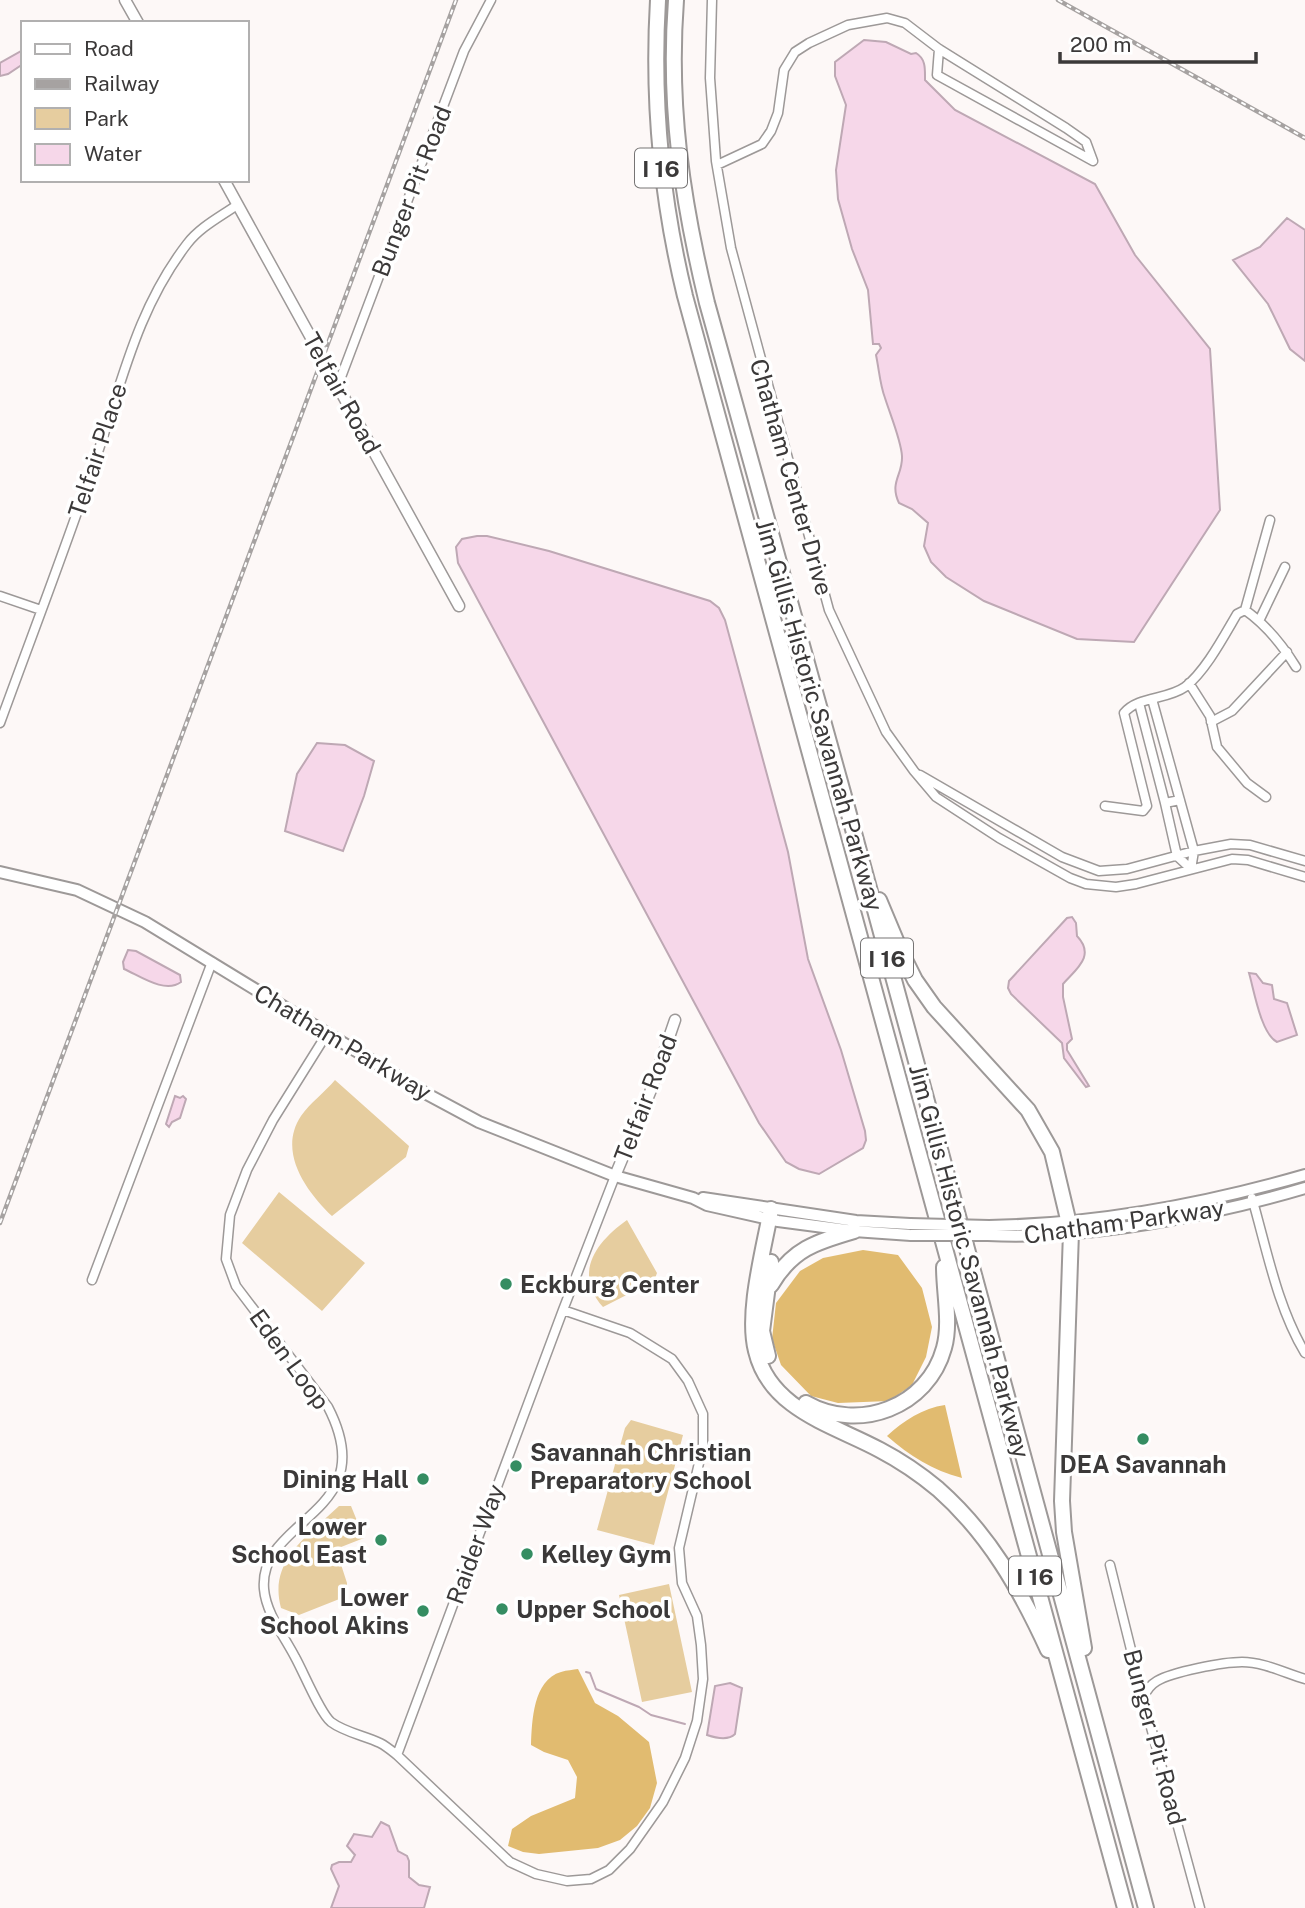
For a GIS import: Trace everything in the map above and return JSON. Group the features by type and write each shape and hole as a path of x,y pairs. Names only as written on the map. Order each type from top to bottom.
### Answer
{"highway":[{"name":"Jim Gillis Historic Savannah Parkway","path":"658,0 655,81 657,124 673,248 1125,1908"},
{"name":"Jim Gillis Historic Savannah Parkway","path":"676,0 674,109 689,228 772,543 856,840 1146,1908"},
{"path":"856,840 900,950 915,980 951,1028 1028,1110 1052,1152 1071,1227 1062,1501 1064,1532 1091,1705"},
{"path":"774,1215 762,1331 765,1349 772,1368 782,1383 799,1399 817,1409 835,1414 862,1416 899,1406 927,1382 944,1347 946,1331 944,1245"},
{"path":"774,1215 753,1319 756,1351 766,1375 791,1404 902,1462 961,1510 993,1547 1018,1587 1068,1695"},
{"path":"764,1310 771,1286 779,1272 796,1254 816,1241 854,1231"}],"main road":[{"name":"Chatham Parkway","path":"0,872 76,890 145,922 425,1093 479,1122 615,1176 693,1198 709,1198 774,1215 854,1231 988,1230 1158,1221 1254,1202 1305,1188"},
{"name":"Chatham Parkway","path":"1071,1227 1160,1211 1305,1175"},
{"name":"Chatham Parkway","path":"774,1215 856,1221 910,1230"}],"street":[{"path":"125,0 137,21"},
{"name":"Bunger Pit Road","path":"338,385 464,51 491,0"},
{"name":"Chatham Center Drive","path":"712,0 709,78 725,221 746,309 829,610 886,732 936,797 961,815 1070,878 1086,884 1116,887 1136,884 1232,859 1248,860 1305,877"},
{"path":"717,165 762,144 771,131 778,113 783,70 794,52 848,24 887,18 905,23 939,49 1086,142 1093,161 937,75 939,49"},
{"name":"Telfair Road","path":"225,182 459,606"},
{"name":"Telfair Place","path":"0,723 96,458 137,332 173,265 189,242 205,226 237,205"},
{"path":"1105,806 1143,811 1147,806 1124,713 1130,706 1173,693 1189,683 1224,637 1237,614 1245,610 1270,520"},
{"path":"1259,621 1285,567"},
{"path":"0,596 41,610"},
{"path":"1245,610 1259,621 1287,652 1296,667"},
{"path":"1211,722 1232,711 1287,652"},
{"path":"1189,683 1210,716 1217,747 1247,783 1266,797"},
{"path":"1153,699 1195,851 1191,869"},
{"path":"1139,703 1177,856 1191,869"},
{"name":"Chatham Center Drive","path":"914,771 1062,857 1099,871 1113,871 1222,845 1250,845 1305,861"},
{"path":"1165,803 1180,800"},
{"path":"92,1280 212,962"},
{"name":"Telfair Road","path":"615,1176 651,1090 675,1020"},
{"name":"Eden Loop","path":"328,1032 273,1120 247,1170 230,1215 226,1259 236,1286 328,1407 343,1444 337,1481 331,1495 271,1555 264,1590 271,1612 330,1721 382,1743 510,1862 536,1874 567,1881 591,1879 609,1870 630,1849 663,1802 685,1758 697,1721 703,1679 701,1645 696,1616 682,1583 679,1548 703,1446 703,1414 688,1381 672,1359 630,1333 562,1310"},
{"name":"Raider Way","path":"397,1755 562,1310 615,1176"},
{"path":"1250,1190 1271,1272 1305,1353"},
{"name":"Bunger Pit Road","path":"1110,1565 1200,1908"},
{"path":"1143,1698 1158,1679 1172,1674 1242,1662 1305,1679"}],"green space":[{"path":"335,1080 409,1146 406,1157 332,1216 305,1183 298,1170 292,1143 294,1130 301,1116"},
{"path":"279,1192 365,1263 322,1311 242,1243"},
{"path":"627,1220 657,1273 654,1281 603,1307 590,1282 592,1259 606,1238"},
{"path":"631,1420 683,1435 654,1545 597,1530 625,1428"},
{"path":"339,1506 351,1506 364,1538 336,1549 347,1583 347,1596 299,1615 281,1608 278,1591 285,1563 304,1539"},
{"path":"669,1584 692,1692 642,1702 619,1595"}],"shaded area":[{"path":"863,1250 898,1255 922,1288 932,1327 926,1357 912,1385 889,1401 838,1403 811,1396 781,1365 772,1339 776,1303 800,1271 823,1258"},
{"path":"945,1405 962,1478 922,1462 887,1436 914,1416"},
{"path":"578,1669 595,1703 618,1716 649,1742 657,1783 650,1808 637,1826 620,1840 598,1848 539,1854 523,1852 508,1846 512,1829 531,1816 575,1798 577,1777 568,1760 531,1745 539,1692 552,1676"}],"water":[{"path":"864,40 886,42 911,54 916,53 923,61 925,80 955,110 1095,184 1135,255 1210,349 1220,510 1134,642 1077,639 984,601 946,577 931,562 924,546 928,523 912,509 899,503 895,489 902,456 898,435 883,393 876,355 881,348 879,344 873,344 868,290 852,249 838,199 836,170 846,105 835,76 835,62"},
{"path":"21,51 21,65 8,74 0,76 0,63"},
{"path":"1287,218 1305,230 1305,361 1290,349 1268,304 1233,260 1260,247"},
{"path":"477,536 549,551 710,601 719,608 725,620 788,852 808,959 841,1050 865,1131 863,1148 819,1174 799,1169 786,1162 759,1123 458,563 456,547 462,539"},
{"path":"317,743 345,745 374,761 343,851 285,831 297,774"},
{"path":"1072,917 1076,923 1077,936 1085,950 1082,962 1063,984 1072,1039 1067,1044 1067,1050 1089,1086 1086,1087 1064,1058 1062,1043 1008,988 1009,981 1067,918"},
{"path":"128,950 136,951 180,975 181,982 168,986 160,985 124,969 123,962"},
{"path":"1249,973 1256,974 1263,983 1272,985 1274,999 1287,1003 1297,1035 1277,1042 1271,1037 1262,1021"},
{"path":"175,1096 183,1096 186,1099 180,1118 169,1127 166,1124"},
{"path":"730,1683 742,1688 735,1734 725,1738 707,1735 715,1686"},
{"path":"381,1822 389,1826 398,1851 407,1856 409,1877 419,1885 430,1887 424,1908 331,1908 339,1886 331,1869 332,1865 351,1862 355,1855 347,1846 354,1834 372,1837"}],"waterway":[{"path":"586,1672 590,1673 596,1689 639,1707 651,1715 685,1724"}],"railway":[{"path":"0,1223 456,0"},
{"path":"1058,0 1305,138"}],"place":[{"name":"Eckburg Center","path":"506,1284"},
{"name":"DEA Savannah","path":"1143,1439"},
{"name":"Savannah Christian Preparatory School","path":"516,1466"},
{"name":"Dining Hall","path":"423,1479"},
{"name":"Lower School East","path":"381,1540"},
{"name":"Kelley Gym","path":"527,1554"},
{"name":"Upper School","path":"502,1609"},
{"name":"Lower School Akins","path":"423,1611"}]}
